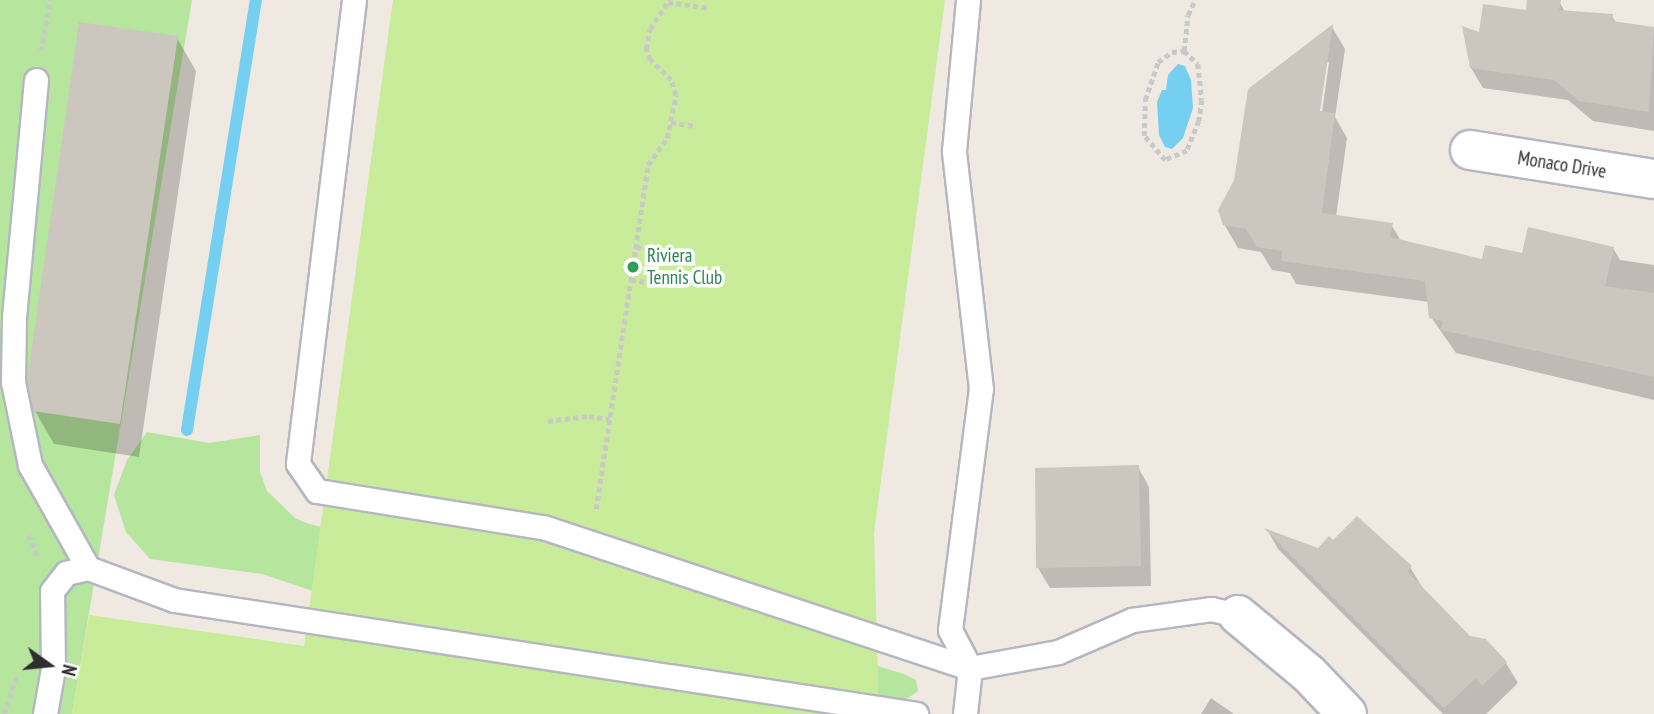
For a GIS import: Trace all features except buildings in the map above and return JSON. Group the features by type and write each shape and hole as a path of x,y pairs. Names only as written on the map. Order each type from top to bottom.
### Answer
{"street":[{"name":"Monaco Drive","path":"1469,150 1654,179"},
{"path":"1238,615 1309,674 1347,714"}],"lane":[{"path":"354,0 298,464 317,491 543,527 970,668 1058,652 1132,620 1211,609 1238,615"},
{"path":"965,714 970,668 950,629 981,389 954,151 968,0"},
{"path":"36,80 14,318 13,382 30,465 88,568"},
{"path":"45,714 53,668 52,591 66,573 88,568 174,600 916,714"}],"path":[{"path":"1184,51 1188,15 1195,0"},
{"path":"589,542 648,165 667,138 671,122 674,87 646,49 650,29 669,1 710,8"},
{"path":"1184,51 1198,64 1202,100 1199,121 1186,151 1165,160 1144,136 1145,100 1158,62 1172,52 1184,51"},
{"path":"671,122 694,126"},
{"path":"636,247 677,253"},
{"path":"631,280 671,285"},
{"path":"548,421 589,416 610,419"},
{"path":"27,526 52,591"},
{"path":"4,714 18,672"}],"green space":[{"path":"0,0 192,0 72,714 0,714"},
{"name":"Riviera Tennis Club","path":"393,0 945,0 874,533 879,714 72,714 89,615 304,646"},
{"path":"147,432 209,443 260,435 260,472 267,491 295,518 309,524 782,637 904,674 916,680 918,691 901,703 346,602 262,574 150,559 126,532 114,495 127,460"}],"water":[{"path":"1178,64 1185,66 1191,80 1193,108 1183,138 1172,149 1165,147 1159,135 1157,102 1162,90 1166,90 1168,75"}],"waterway":[{"path":"187,430 256,0"}],"place":[{"name":"Riviera Tennis Club","path":"633,267"}]}
